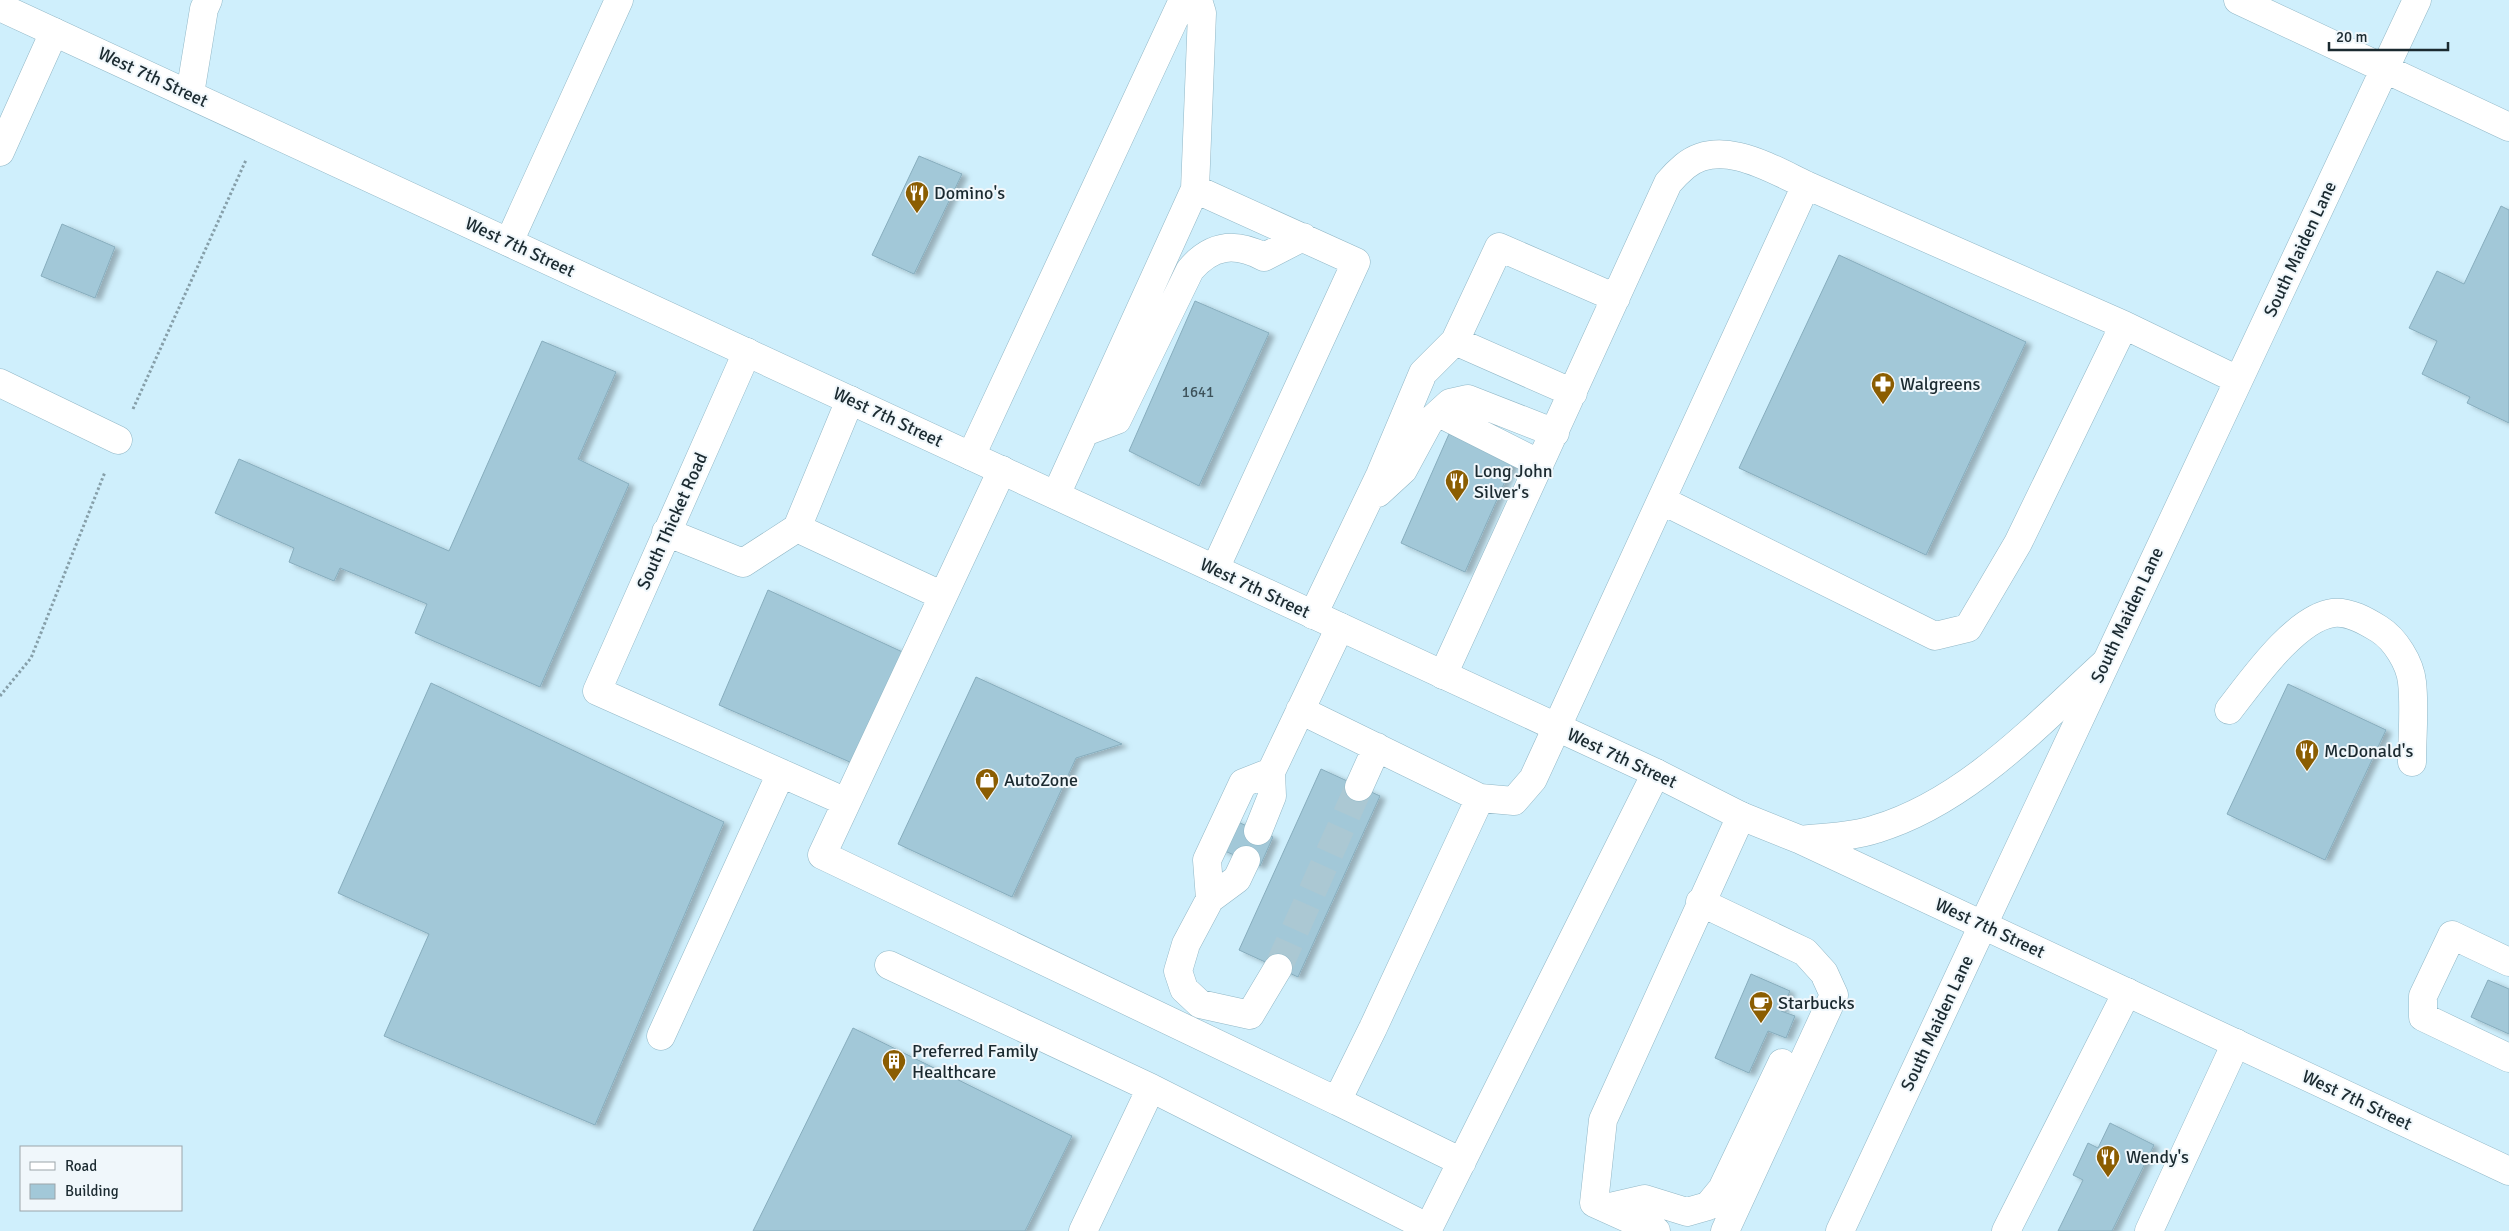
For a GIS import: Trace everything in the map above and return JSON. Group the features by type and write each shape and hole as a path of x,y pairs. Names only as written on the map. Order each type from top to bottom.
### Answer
{"main road":[{"path":"190,94 204,9 208,0"},
{"path":"509,242 618,0"},
{"path":"971,456 1183,0"},
{"path":"1056,496 1195,189 1202,13 1198,0"},
{"path":"2238,0 2509,127"},
{"name":"South Maiden Lane","path":"1840,1231 2417,0"},
{"name":"West 7th Street","path":"0,7 1656,773 1740,816 1801,840 2509,1171"},
{"path":"0,152 54,32"},
{"path":"1443,675 1668,183 1685,165 1704,156 1729,154 1757,163 2124,325 2238,380"},
{"path":"1300,710 1480,798 1514,801 1530,784 1558,728 1806,185"},
{"path":"1195,189 1356,262 1215,569"},
{"path":"1086,432 1117,420 1190,270 1200,258 1216,251 1230,248 1245,248 1264,257 1303,237"},
{"path":"1314,615 1365,506 1423,373 1455,341 1499,247 1616,298"},
{"path":"1662,501 1935,636 1968,628 2018,543 2124,325"},
{"path":"1455,341 1573,393"},
{"name":"South Thicket Road","path":"746,352 597,691 781,773"},
{"path":"0,382 118,440"},
{"path":"1365,506 1403,470 1429,422 1450,402 1468,399 1554,433"},
{"path":"666,532 743,563 797,528 850,400"},
{"path":"1439,413 1540,464"},
{"path":"1002,470 822,855 1462,1162"},
{"path":"797,528 943,596"},
{"path":"2229,710 2276,650 2314,620 2333,613 2363,619 2382,631 2399,649 2412,681 2412,762"},
{"path":"1258,831 1272,796 1271,772 1340,627"},
{"path":"1801,840 1876,829 1919,812 1988,769 2105,663"},
{"path":"1359,787 1377,747"},
{"path":"1210,899 1207,860 1243,783 1271,772"},
{"path":"661,1036 781,773 846,802"},
{"path":"889,965 1151,1088 1428,1230 1656,773"},
{"path":"1337,1101 1480,798"},
{"path":"1656,1231 1594,1202 1603,1120 1740,816"},
{"path":"1246,860 1237,879 1210,899 1186,944 1178,971 1184,989 1200,1004 1250,1015 1278,968"},
{"path":"1700,902 1805,952 1824,973 1834,995 1725,1231"},
{"path":"2509,962 2452,935 2423,996 2423,1016 2509,1058"},
{"path":"1606,1208 1645,1200 1687,1212 1708,1206 1722,1189 1824,973"},
{"path":"2006,1231 2127,992"},
{"path":"2149,1231 2236,1043"},
{"path":"1083,1231 1151,1088"}],"building":[{"name":"Domino's","path":"919,156 962,174 914,274 872,255"},
{"path":"2501,206 2509,210 2509,423 2467,403 2470,397 2422,374 2437,341 2409,328 2437,271 2464,284"},
{"path":"62,224 115,247 95,298 41,276"},
{"name":"Walgreens","path":"1839,255 2026,342 1926,555 1739,468"},
{"path":"1195,301 1269,333 1199,486 1129,451"},
{"path":"542,341 616,372 578,459 629,484 540,687 415,633 427,604 340,568 334,581 289,562 294,548 215,513 239,459 449,551"},
{"name":"Long John Silver's","path":"1449,434 1514,461 1465,572 1401,543"},
{"path":"768,590 909,655 859,766 719,705"},
{"name":"AutoZone","path":"976,677 1122,744 1076,758 1012,897 898,844"},
{"path":"431,683 724,822 595,1125 384,1036 429,934 338,893"},
{"name":"McDonald's","path":"2288,684 2386,730 2325,860 2227,814"},
{"path":"1321,769 1380,796 1298,977 1239,950"},
{"path":"1233,820 1273,837 1260,866 1220,849"},
{"name":"Starbucks","path":"1751,974 1790,991 1781,1011 1795,1016 1786,1038 1768,1031 1749,1073 1715,1058"},
{"path":"2488,980 2509,989 2509,1034 2471,1017"},
{"name":"Preferred Family Healthcare","path":"853,1028 1072,1136 1025,1231 753,1231"},
{"name":"Wendy's","path":"2110,1123 2154,1145 2112,1231 2058,1231 2083,1180 2073,1175 2088,1143 2098,1148"}],"tunnel":[{"path":"1278,968 1359,787"}],"place":[{"name":"Domino's","path":"917,214"},
{"name":"Walgreens","path":"1883,405"},
{"name":"Long John Silver's","path":"1457,502"},
{"name":"McDonald's","path":"2307,772"},
{"name":"AutoZone","path":"987,801"},
{"name":"Starbucks","path":"1761,1024"},
{"name":"Preferred Family Healthcare","path":"894,1082"},
{"name":"Wendy's","path":"2108,1178"}]}
